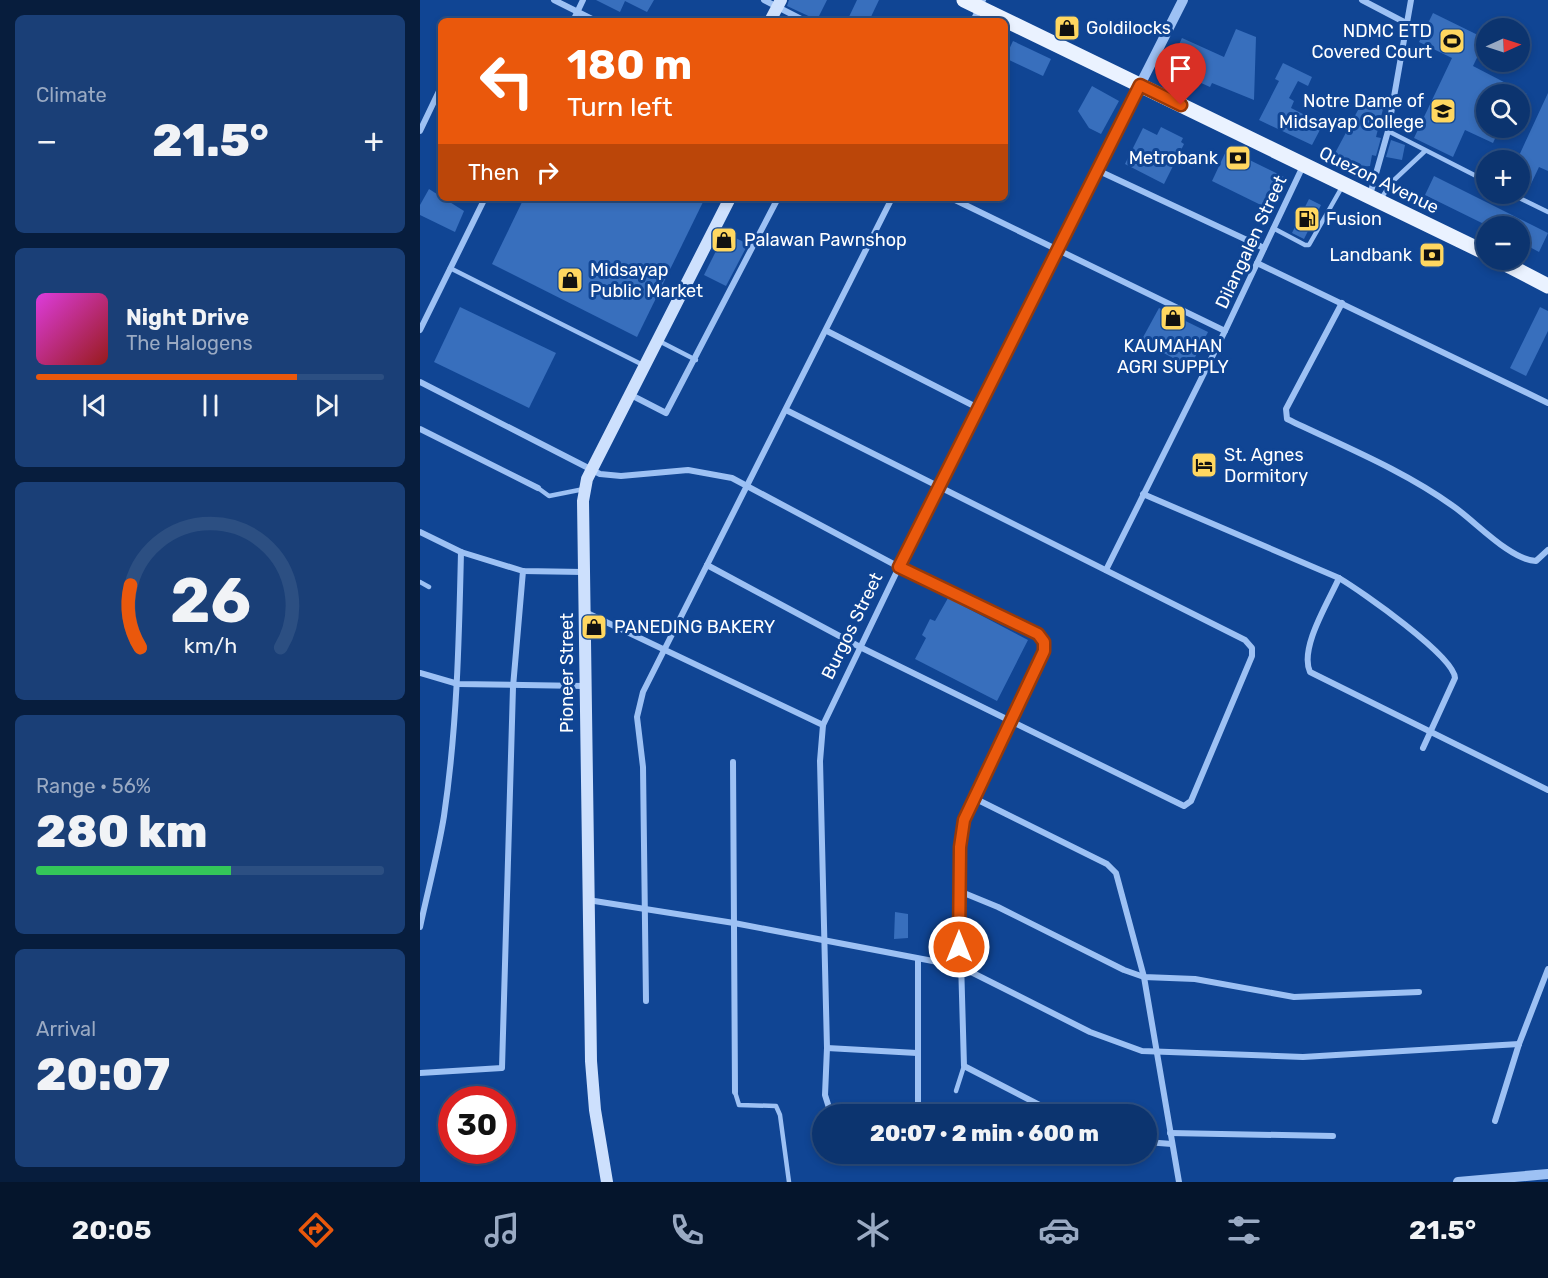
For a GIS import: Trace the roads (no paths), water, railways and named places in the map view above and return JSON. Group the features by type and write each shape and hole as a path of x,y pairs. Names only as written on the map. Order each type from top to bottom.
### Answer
{"main road":[{"name":"Quezon Avenue","path":"964,0 995,18"},
{"path":"772,18 779,3"},
{"name":"Quezon Avenue","path":"1008,24 1140,85 1476,249"},
{"name":"Pioneer Street","path":"606,1182 591,1061 584,686 584,489 729,201"},
{"path":"1517,270 1548,286"}],"street":[{"path":"554,0 590,18"},
{"path":"574,18 583,0"},
{"path":"764,0 779,3 801,18"},
{"name":"Burgos Street","path":"828,1104 825,1095 827,1048 820,788 823,725 899,567 1183,0"},
{"path":"1362,0 1406,23"},
{"path":"1374,200 1412,0"},
{"path":"420,131 438,93"},
{"name":"Dilangalen Street","path":"1106,570 1225,331 1304,165"},
{"path":"1099,171 1264,248"},
{"path":"420,330 484,201"},
{"path":"631,395 666,412 696,360 776,201"},
{"path":"646,1001 643,767 637,710 663,650 891,201"},
{"path":"957,201 1225,331"},
{"path":"1257,263 1548,403"},
{"path":"1342,303 1286,409 1287,419 1418,482 1454,506 1518,556 1536,561 1547,552"},
{"path":"827,330 980,409"},
{"path":"420,382 592,471 621,476 688,470 720,474 748,486 899,567 1038,634 1044,642 1044,651 974,798 962,831 959,891 964,1066 1038,1104"},
{"path":"707,565 860,647 1184,806 1191,801 1252,656 1252,648 1245,640 786,410"},
{"path":"420,429 538,488"},
{"path":"1143,494 1339,578 1368,595 1419,637 1455,673 1455,684 1423,748"},
{"path":"420,532 460,552 523,571 583,572"},
{"path":"420,927 444,818 458,684 460,552"},
{"path":"420,1073 502,1068 513,687 523,571"},
{"path":"1339,578 1308,647 1306,664 1310,672 1548,790"},
{"path":"585,612 823,725"},
{"path":"420,673 458,684 513,687 584,686"},
{"path":"733,762 735,1092"},
{"path":"974,798 1112,869 1119,882 1144,977 1179,1182"},
{"path":"959,891 998,907 1124,970 1144,977 1183,978 1312,998 1419,992"},
{"path":"587,900 734,923 960,966 1090,1032 1136,1050 1157,1053 1303,1057 1519,1044"},
{"path":"918,959 918,1104"},
{"path":"1495,1121 1519,1044 1547,971"},
{"path":"827,1048 917,1053"},
{"path":"1170,1132 1334,1136"},
{"path":"1157,1143 1172,1144"},
{"path":"1458,1182 1548,1174"}],"lane":[{"path":"1388,131 1476,176"},
{"path":"1374,200 1425,151"},
{"path":"1273,228 1309,245 1343,185"},
{"path":"1530,203 1548,212"},
{"path":"450,268 646,366"},
{"path":"659,341 696,360"},
{"path":"538,488 549,496 584,489"},
{"path":"420,582 429,587"},
{"path":"956,1091 964,1066"},
{"path":"735,1092 739,1105 776,1106 780,1115 789,1182"}],"place":[{"name":"Goldilocks","path":"1067,28"},
{"name":"NDMC ETD Covered Court","path":"1452,41"},
{"name":"Notre Dame of Midsayap College","path":"1443,111"},
{"name":"Metrobank","path":"1238,158"},
{"name":"Fusion","path":"1307,219"},
{"name":"Palawan Pawnshop","path":"724,240"},
{"name":"Landbank","path":"1432,255"},
{"name":"Midsayap Public Market","path":"570,280"},
{"name":"KAUMAHAN AGRI SUPPLY","path":"1173,318"},
{"name":"St. Agnes Dormitory","path":"1204,465"},
{"name":"PANEDING BAKERY","path":"594,627"}]}
